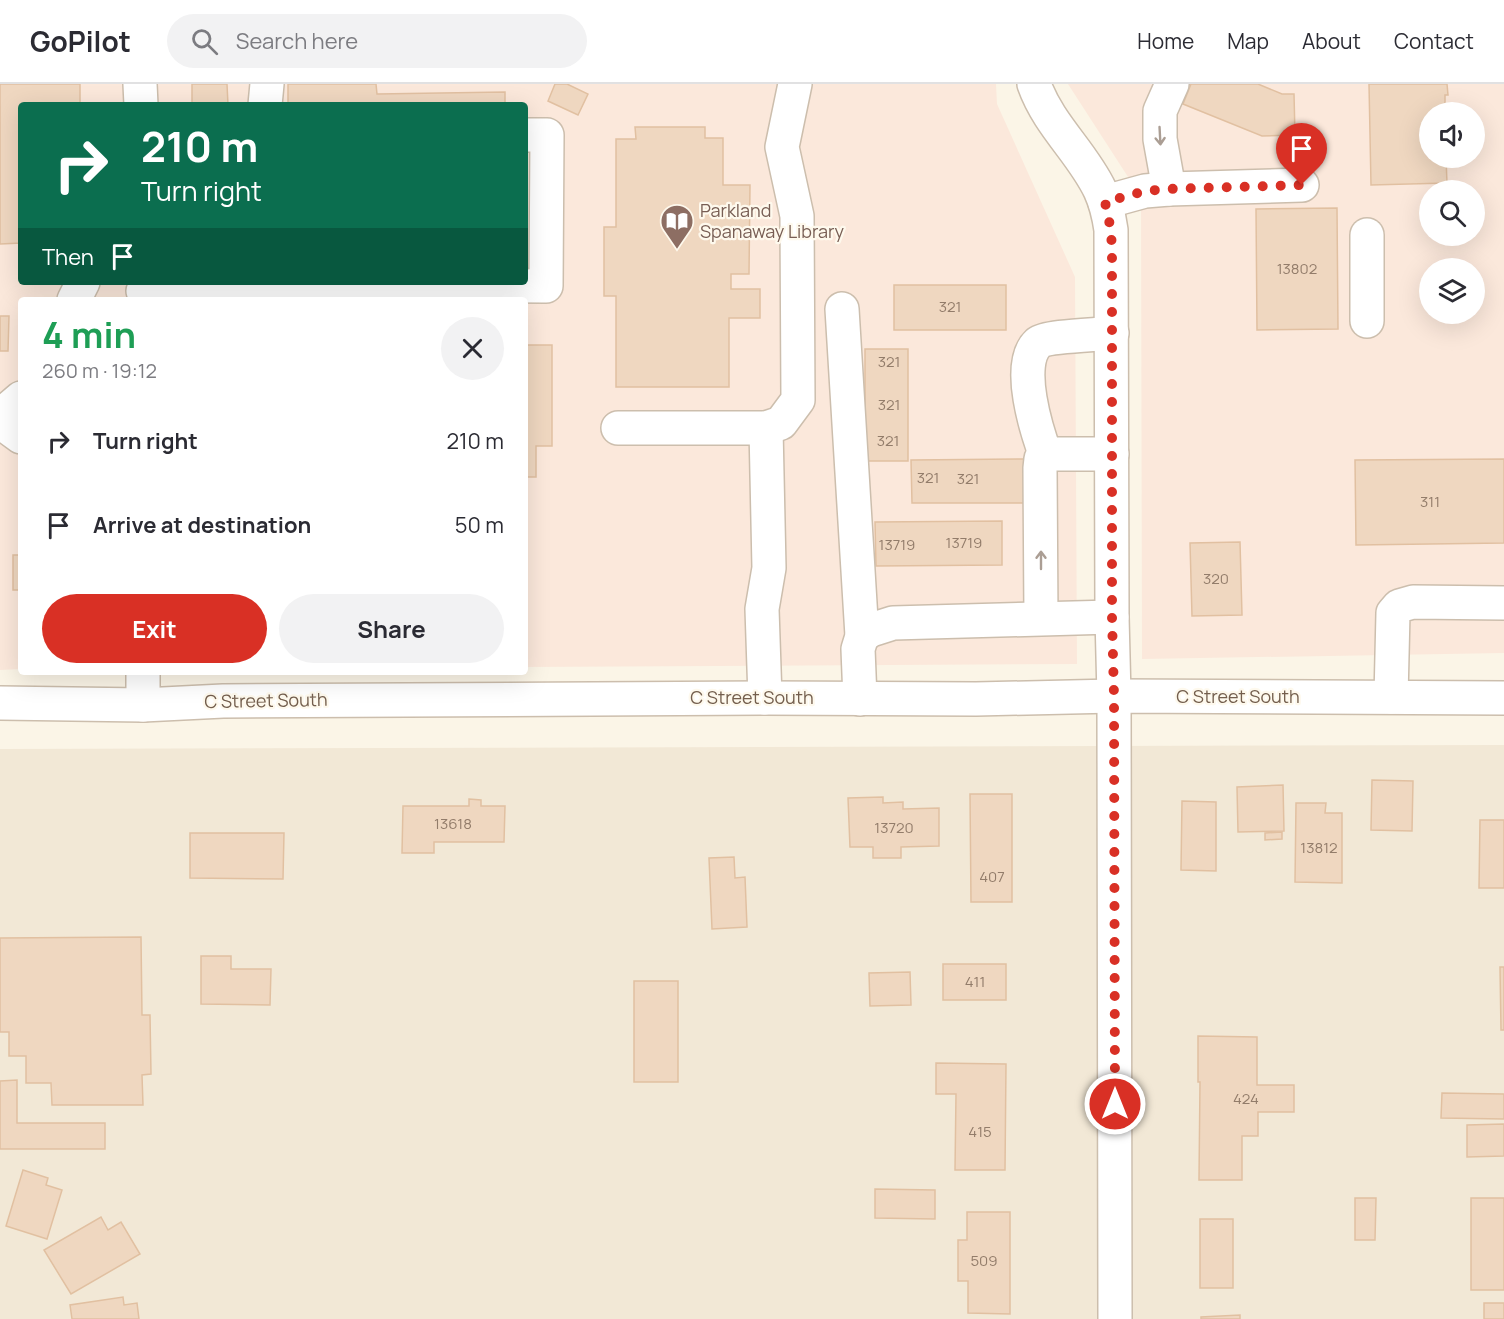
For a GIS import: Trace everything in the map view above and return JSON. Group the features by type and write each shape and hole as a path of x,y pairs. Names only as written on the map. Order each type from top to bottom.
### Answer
{"street":[{"path":"140,84 141,102"},
{"path":"265,102 267,84"},
{"path":"618,428 766,428 781,423 798,400 797,216 782,147 795,84"},
{"path":"1034,84 1048,114 1095,180 1105,202 1111,230 1115,1319"},
{"path":"1168,189 1160,139 1160,111 1172,84"},
{"path":"400,285 546,286 547,135 528,135"},
{"path":"1105,202 1145,191 1168,189 1302,185"},
{"path":"1367,235 1367,321"},
{"path":"143,291 200,293 247,285"},
{"path":"842,309 862,636 858,649 860,699"},
{"path":"1046,456 1031,409 1029,366 1033,351 1039,342 1049,339 1112,333"},
{"path":"0,416 18,401"},
{"path":"0,422 18,435"},
{"path":"765,698 762,609 769,568 766,428"},
{"path":"1041,618 1041,459 1054,454 1112,454"},
{"path":"1391,697 1393,613 1399,606 1413,602 1504,603"},
{"path":"862,636 871,630 893,623 1112,617"},
{"path":"143,675 143,705"},
{"name":"C Street South","path":"3,697 143,705 235,701 1114,696 1504,698"}],"shaded area":[{"path":"0,84 996,84 997,104 1075,277 1077,664 528,667 528,297 18,297 18,669 0,670"},
{"path":"1068,84 1504,84 1504,653 1142,659 1141,197"},
{"path":"1504,745 1504,1319 0,1319 0,749"}],"building":[{"path":"0,84 80,84 80,102 18,102 18,243 0,244"},
{"path":"192,84 227,84 228,102 192,102"},
{"path":"288,84 376,84 377,94 505,92 505,102 288,102"},
{"path":"555,84 567,84 588,94 578,115 548,101"},
{"path":"1191,84 1258,84 1282,94 1294,94 1295,135 1262,136 1183,104"},
{"path":"1369,84 1447,84 1448,95 1445,95 1445,102 1419,102 1419,168 1446,168 1447,180 1419,180 1419,184 1371,185"},
{"name":"Parkland Spanaway Library","path":"635,127 705,127 705,138 723,138 723,185 750,185 749,274 731,274 731,289 760,289 760,318 729,318 729,387 616,387 616,296 604,296 604,227 616,227 616,139 636,139"},
{"path":"1337,208 1338,329 1257,330 1256,209"},
{"path":"894,285 1006,285 1006,330 894,330"},
{"path":"0,316 9,316 8,351 0,351"},
{"path":"528,345 552,345 552,446 536,446 536,477 528,477"},
{"path":"865,349 908,349 908,461 865,461"},
{"path":"1024,459 1024,503 912,503 911,460"},
{"path":"1504,459 1504,543 1356,545 1355,460"},
{"path":"1002,521 1002,565 876,566 875,522"},
{"path":"1240,542 1242,615 1192,616 1190,543"},
{"path":"13,555 18,555 18,590 13,590"},
{"path":"1372,780 1413,781 1412,831 1371,830"},
{"path":"1283,785 1284,831 1238,832 1237,787"},
{"path":"970,794 1012,794 1012,902 971,902"},
{"path":"883,797 883,803 903,802 903,809 939,808 939,846 901,847 901,858 873,858 873,847 850,847 848,798"},
{"path":"469,799 481,800 481,806 505,806 504,842 434,842 434,853 402,853 403,806 469,806"},
{"path":"1182,801 1216,802 1216,871 1181,870"},
{"path":"1296,803 1326,803 1325,813 1342,813 1342,883 1295,882"},
{"path":"1480,820 1504,820 1504,888 1479,888"},
{"path":"1282,832 1282,839 1265,840 1265,833"},
{"path":"190,833 284,833 283,879 190,878"},
{"path":"734,857 735,878 745,877 747,927 712,929 709,858"},
{"path":"141,937 142,1015 150,1015 151,1074 142,1075 143,1105 52,1105 51,1083 26,1083 26,1056 9,1056 9,1032 0,1032 0,938"},
{"path":"201,956 231,956 231,969 271,969 270,1005 201,1004"},
{"path":"943,964 1006,964 1006,1000 943,1000"},
{"path":"1500,967 1504,967 1504,1030 1501,1030"},
{"path":"910,972 911,1005 870,1006 869,973"},
{"path":"634,981 678,981 678,1082 634,1082"},
{"path":"1198,1036 1257,1037 1257,1085 1294,1085 1294,1112 1258,1112 1258,1136 1242,1136 1242,1180 1199,1180"},
{"path":"936,1063 1006,1064 1005,1170 955,1170 956,1094 936,1094"},
{"path":"17,1080 17,1123 105,1123 105,1149 0,1149 0,1081"},
{"path":"1442,1093 1504,1094 1504,1119 1441,1118"},
{"path":"1504,1124 1504,1156 1467,1157 1467,1125"},
{"path":"23,1170 48,1178 46,1185 62,1190 47,1239 6,1226"},
{"path":"875,1189 935,1190 935,1219 875,1218"},
{"path":"1355,1198 1376,1198 1375,1240 1355,1240"},
{"path":"1471,1198 1504,1198 1504,1290 1471,1290"},
{"path":"967,1212 1010,1212 1010,1314 968,1313 968,1281 958,1281 958,1240 967,1240"},
{"path":"101,1217 108,1230 121,1222 140,1254 71,1294 44,1250"},
{"path":"1200,1219 1233,1219 1233,1288 1200,1288"},
{"path":"123,1297 124,1305 137,1303 139,1319 72,1319 70,1305"},
{"path":"1484,1303 1504,1303 1504,1319 1484,1319"},
{"path":"1240,1315 1240,1319 1201,1319 1201,1317"}],"place":[{"name":"Parkland Spanaway Library","path":"677,250"}],"route":[{"path":"1115,1104 1112,252 1109,215 1105,202 1145,191 1168,189 1302,185"}]}
